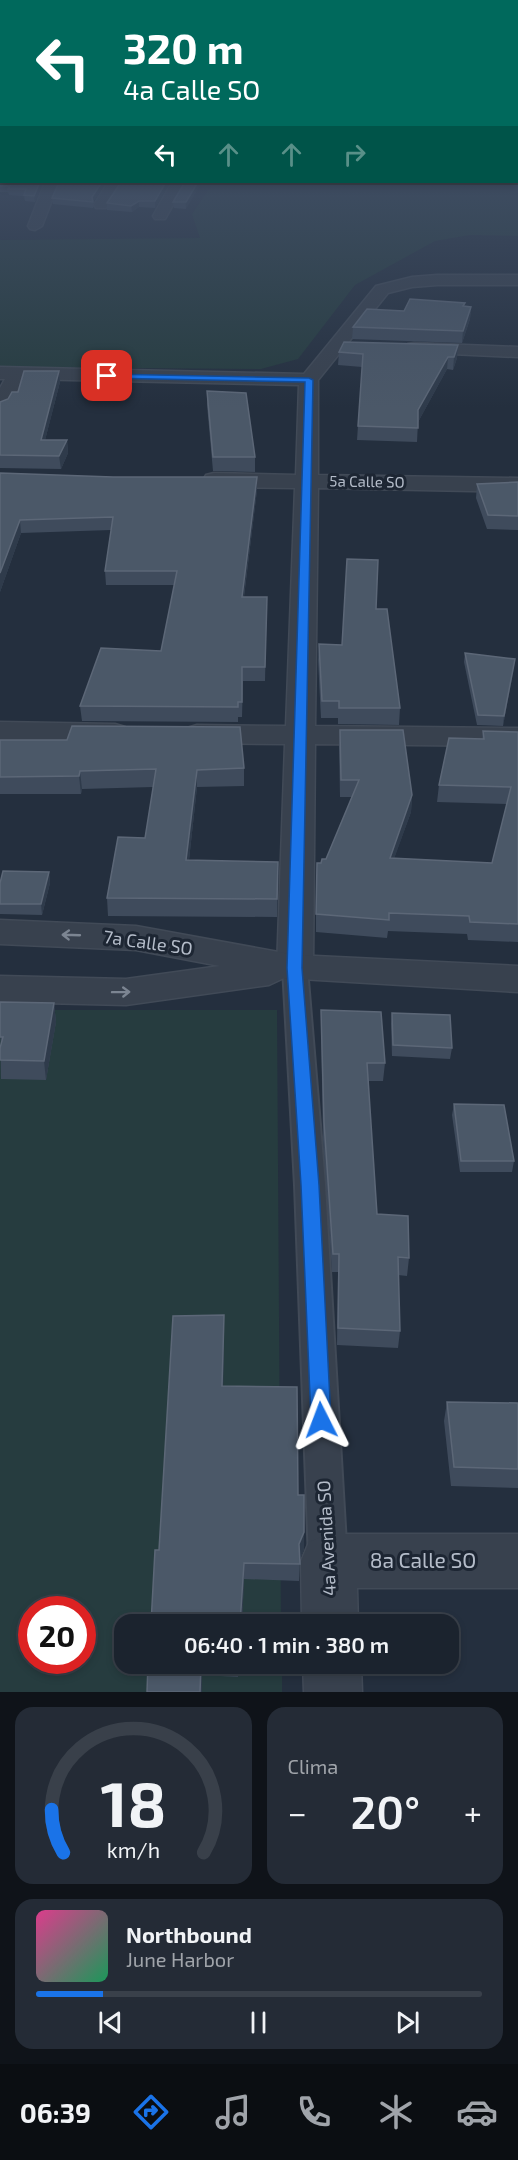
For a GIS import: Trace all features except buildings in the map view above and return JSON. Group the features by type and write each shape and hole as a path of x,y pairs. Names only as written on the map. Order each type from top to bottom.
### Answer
{"street":[{"path":"0,406 9,374 309,380 345,346 382,289 412,282 437,280 518,280"},
{"path":"392,348 518,352"},
{"name":"4a Avenida SO","path":"295,968 309,380"},
{"name":"5a Calle SO","path":"189,479 518,485"},
{"path":"0,731 139,733"},
{"path":"173,734 518,737"},
{"name":"7a Calle SO","path":"0,932 136,938 295,968 518,979"},
{"name":"7a Calle SO","path":"0,989 126,992 295,968"},
{"name":"4a Avenida SO","path":"328,1561 330,1614"},
{"name":"8a Calle SO","path":"328,1561 518,1561"},
{"path":"332,1674 333,1692"}],"lane":[{"name":"4a Avenida SO","path":"295,968 310,1185 328,1561"}],"green space":[{"path":"0,250 419,250 355,285 298,359 261,369 0,367"},
{"path":"0,1010 277,1010 281,1614 114,1614 114,1674 282,1674 282,1692 0,1692"}],"route":[{"path":"107,376 309,380 295,968 310,1185 321,1420"}]}
